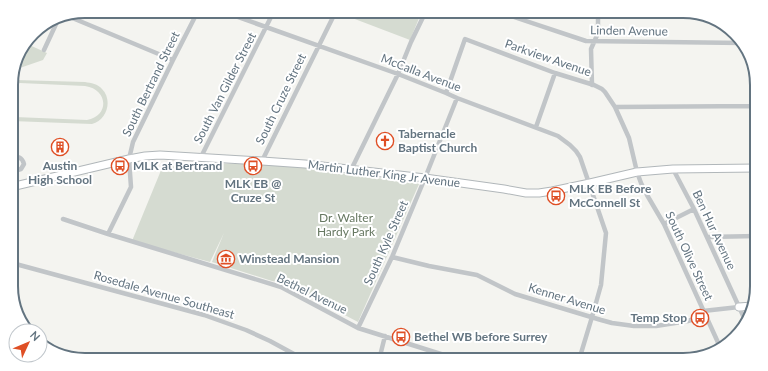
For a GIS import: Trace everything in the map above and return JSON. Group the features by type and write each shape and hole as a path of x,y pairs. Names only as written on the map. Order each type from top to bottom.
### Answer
{"main road":[{"name":"Martin Luther King Jr Avenue","path":"18,185 145,156 262,160 305,164 425,178 526,193 539,193 637,172 673,169 750,168"},
{"path":"740,307 747,306"}],"street":[{"name":"South Bertrand Street","path":"108,234 131,187 129,159 133,142 194,18"},
{"name":"McCalla Avenue","path":"241,18 398,74 457,98 536,127 561,138 576,151 583,163 606,233 601,285 581,353"},
{"name":"South Van Gilder Street","path":"201,157 270,18"},
{"name":"South Cruze Street","path":"262,160 332,18"},
{"path":"351,170 398,74 423,18"},
{"name":"Linden Avenue","path":"517,18 586,41 735,43"},
{"path":"592,85 591,49 598,33 598,18"},
{"path":"74,19 173,60"},
{"path":"44,50 56,25"},
{"name":"Parkview Avenue","path":"446,93 465,39 555,73 598,87 605,92 615,107 629,138 637,172"},
{"path":"536,127 555,73"},
{"name":"South Kyle Street","path":"358,328 392,257 457,98"},
{"path":"615,107 750,106"},
{"path":"18,157 24,164 18,169"},
{"name":"Ben Hur Avenue","path":"673,169 694,209 743,315"},
{"name":"South Olive Street","path":"637,172 647,195 659,213 717,343"},
{"path":"664,224 694,209"},
{"name":"Bethel Avenue","path":"63,219 281,287 358,328 438,353"},
{"path":"707,237 750,236"},
{"name":"Kenner Avenue","path":"392,257 477,275 516,294 601,320 622,324 656,326 688,321 697,318 703,312 740,307"},
{"name":"Rosedale Avenue Southeast","path":"18,265 204,315 246,330 292,353"},
{"path":"381,353 385,336"}],"green space":[{"path":"352,18 419,18 410,40"},
{"path":"31,46 47,53 43,60 20,68 23,59"},
{"path":"18,80 85,82 94,84 100,87 105,93 108,104 107,109 105,114 97,122 92,124 18,121 18,117 87,120 94,118 103,108 102,97 93,88 85,86 18,83"},
{"name":"Dr. Walter Hardy Park","path":"164,163 259,164 298,167 419,184 358,322 284,283 272,281 212,262 224,233 210,262 132,241"}],"place":[{"name":"Tabernacle Baptist Church","path":"385,141"},
{"name":"Austin High School","path":"60,147"},
{"name":"MLK at Bertrand","path":"120,166"},
{"name":"MLK EB @ Cruze St","path":"253,166"},
{"name":"MLK EB Before McConnell St","path":"556,196"},
{"name":"Winstead Mansion","path":"226,259"},
{"name":"Temp Stop","path":"700,318"},
{"name":"Bethel WB before Surrey","path":"401,337"}]}
